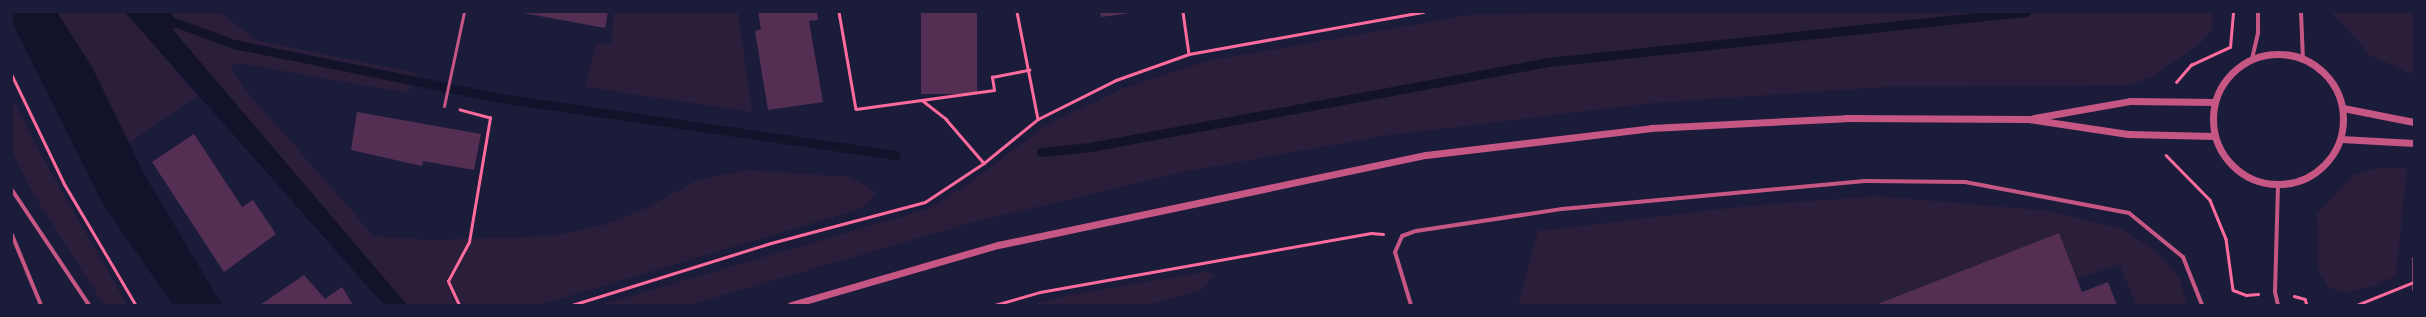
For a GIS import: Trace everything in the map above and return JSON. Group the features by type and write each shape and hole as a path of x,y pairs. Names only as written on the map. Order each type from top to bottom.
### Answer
{"street":[{"path":"2252,59 2258,32 2258,12"},
{"path":"2301,12 2303,58"},
{"path":"2272,54 2303,58 2329,77 2343,108 2341,139 2319,170 2300,181 2278,185 2261,182 2234,168 2215,136 2215,102 2234,70 2252,59 2272,54"},
{"path":"2028,119 2130,101 2215,102"},
{"path":"2343,108 2414,122"},
{"path":"791,305 998,245 1426,154 1651,128 1846,118 2028,119 2128,134 2215,136"},
{"path":"2341,139 2414,143"},
{"path":"1411,305 1395,252 1402,236 1562,208 1865,181 1965,182 2129,213 2183,257 2202,305"},
{"path":"2278,185 2275,292 2278,305"},
{"path":"12,190 89,305"},
{"path":"12,235 40,305"}],"lane":[{"path":"444,106 464,12"}],"path":[{"path":"839,12 856,109 994,90 992,77 1029,70"},
{"path":"1017,12 1038,119"},
{"path":"1183,12 1189,54"},
{"path":"572,305 771,243 925,202 984,163 1038,119 1116,80 1189,54 1423,12"},
{"path":"2167,102 2170,91 2191,65 2230,47 2234,12"},
{"path":"12,75 65,185 136,305"},
{"path":"922,100 946,119 984,163"},
{"path":"444,106 490,118 469,242 448,281 459,305"},
{"path":"2164,136 2166,156 2210,200 2226,239 2233,290 2246,295 2275,292 2305,299 2307,305"},
{"path":"995,305 1040,292 1363,235 1402,236"},
{"path":"2414,258 2414,289"},
{"path":"2357,305 2413,282"}],"shaded area":[{"path":"12,12 57,12 93,69 145,176 222,305 173,305 104,206 12,22"},
{"path":"57,12 125,12 198,96 129,143 93,69"},
{"path":"125,12 171,12 176,22 173,30 407,305 384,305"},
{"path":"171,12 220,12 256,40 417,73 408,93 243,64 230,65 244,88 374,236 428,240 551,236 604,225 646,208 696,181 745,170 851,177 876,192 863,208 539,305 407,305 173,30 176,22"},
{"path":"614,12 738,12 752,112 585,87 596,43 611,44"},
{"path":"1554,12 2214,12 2211,31 2201,43 2152,77 2128,85 1886,87 1654,103 1389,135 1188,171 970,223 689,305 600,305 928,209 967,185 1048,124 1124,88 1207,61 1469,15"},
{"path":"2331,12 2414,12 2414,75 2371,56"},
{"path":"12,98 40,153 127,305 104,305 33,193 12,152"},
{"path":"2378,168 2407,168 2396,276 2371,287 2345,293 2329,288 2318,271 2317,214 2353,175"},
{"path":"1876,196 2050,211 2119,228 2154,249 2179,277 2187,305 2136,305 2119,264 2077,279 2059,233 1875,305 1518,305 1538,231 1747,206"},
{"path":"1204,272 1215,274 1204,289 1149,305 1032,305 1070,295"}],"building":[{"path":"518,12 608,12 605,28"},
{"path":"758,12 817,12 818,20 809,21 823,102 768,110 755,31 761,29"},
{"path":"921,12 977,12 977,94 921,94"},
{"path":"1100,12 1131,12 1131,13 1101,17"},
{"path":"357,112 481,134 474,170 423,161 422,166 351,150"},
{"path":"194,134 242,207 253,200 276,234 224,272 152,162"},
{"path":"2059,233 2082,292 2108,282 2117,305 1875,305"},
{"path":"304,275 325,299 342,287 353,305 260,305"}],"waterway":[{"path":"147,12 234,44 500,98 896,155"},
{"path":"1041,152 1090,147 1548,62 2026,12"}]}
